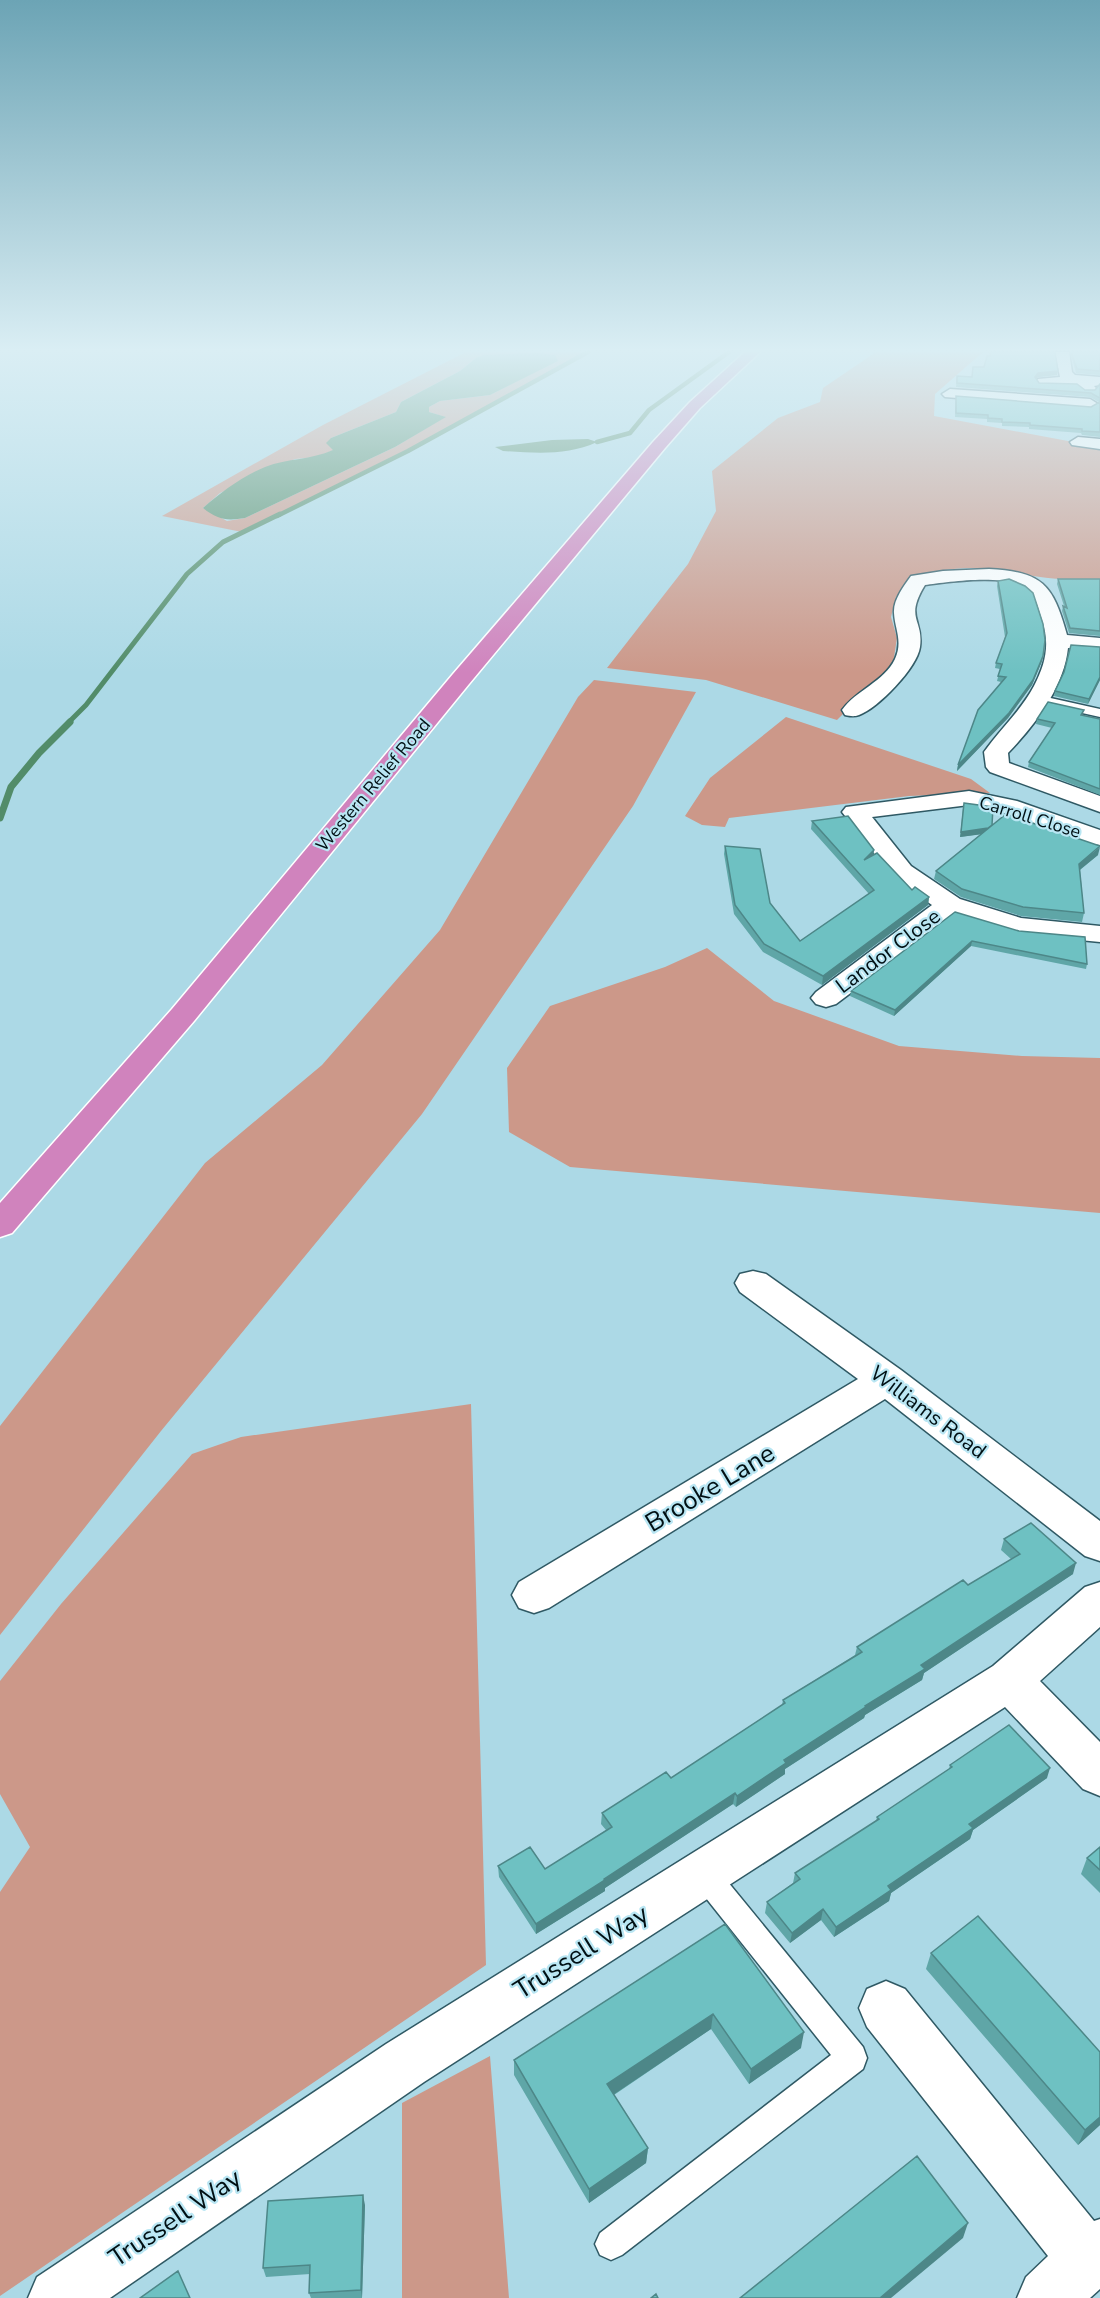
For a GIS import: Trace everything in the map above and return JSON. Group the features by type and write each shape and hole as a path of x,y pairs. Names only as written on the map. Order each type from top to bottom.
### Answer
{"highway":[{"name":"Western Relief Road","path":"0,1226 183,1015 461,679 647,459"}],"street":[{"path":"852,710 882,687 904,663 910,638 904,612 911,591 918,580 954,575 988,575 1025,580 1041,590 1058,641 1055,662 1037,699 996,753 999,767 1100,805"},
{"path":"1058,641 1100,645"},
{"name":"Carroll Close","path":"1097,838 1008,806 969,798 855,812 902,872 950,905 1018,926 1100,934"},
{"name":"Landor Close","path":"826,998 950,905"},
{"name":"Williams Road","path":"753,1283 887,1380 1100,1544"},
{"name":"Brooke Lane","path":"534,1595 887,1380"},
{"name":"Trussell Way","path":"58,2298 405,2063 1009,1680 1100,1600"},
{"path":"1009,1680 1100,1774"},
{"path":"886,2008 1078,2269"}],"lane":[{"path":"1037,699 1100,713"},
{"path":"611,2244 852,2058 704,1874"}],"shaded area":[{"path":"262,459 294,459 220,493 203,508 227,521 245,518 369,459 391,459 242,532 162,516"},
{"path":"298,459 369,459 245,518 223,519 203,508 249,475 282,462"},
{"path":"727,459 1100,459 1100,579 1067,580 971,568 949,569 912,576 896,597 891,617 897,638 893,664 837,720 706,680 607,668 688,564 716,511 712,471"},
{"path":"594,680 696,692 633,806 422,1114 161,1431 0,1635 0,1426 205,1163 322,1065 440,930 578,697"},
{"path":"786,717 971,779 990,793 909,796 729,818 725,827 702,825 685,816 710,778"},
{"path":"707,948 774,1001 899,1046 1022,1056 1100,1058 1100,1213 570,1167 509,1132 507,1068 550,1006 665,967"},
{"path":"471,1404 486,1965 0,2296 0,1892 30,1847 0,1794 0,1681 61,1604 192,1454 241,1437"},
{"path":"490,2056 509,2298 402,2298 402,2103"}],"building":[{"path":"1009,579 1025,586 1033,593 1043,624 1045,640 1043,656 1033,680 1009,713 958,765 978,710 1006,677 998,676 1002,664 996,663 1007,633 998,581"},
{"path":"1058,579 1100,579 1100,631 1070,628 1063,606 1067,608"},
{"path":"1071,645 1100,647 1100,677 1089,699 1055,691 1064,672"},
{"path":"1048,702 1084,710 1081,715 1100,719 1100,789 1029,762 1055,723 1037,719"},
{"path":"964,803 993,807 992,825 988,828 961,832"},
{"path":"1006,814 1100,846 1079,864 1084,913 1023,907 962,889 936,871"},
{"path":"848,816 874,850 864,860 877,853 912,890 915,887 929,897 823,976 764,944 735,905 725,846 760,849 770,903 800,941 874,890 812,821"},
{"path":"955,912 1019,931 1085,937 1087,964 972,941 895,1010 851,991"},
{"path":"1031,1523 1076,1563 921,1665 925,1669 784,1760 786,1763 737,1796 735,1793 536,1924 498,1866 530,1847 545,1869 612,1827 602,1813 666,1772 671,1778 785,1703 783,1700 862,1652 857,1647 963,1580 968,1585 1020,1554 1004,1539"},
{"path":"1009,1725 1050,1768 969,1824 973,1828 888,1886 891,1890 836,1927 823,1909 792,1933 767,1902 800,1879 795,1873 879,1819 877,1817 952,1767 950,1765"},
{"path":"1100,1847 1100,1870 1087,1858"},
{"path":"978,1916 1100,2052 1100,2117 1085,2130 931,1953"},
{"path":"725,1924 804,2032 751,2069 713,2014 607,2084 648,2148 589,2189 514,2060"},
{"path":"917,2156 968,2223 880,2298 740,2298"},
{"path":"363,2195 361,2290 309,2293 310,2265 263,2268 268,2201"},
{"path":"178,2271 190,2298 140,2298"}],"waterway":[{"path":"277,516 391,459"},
{"path":"68,723 86,705 187,574 223,542 280,514"},
{"path":"0,818 11,787 39,753 70,722"}]}
